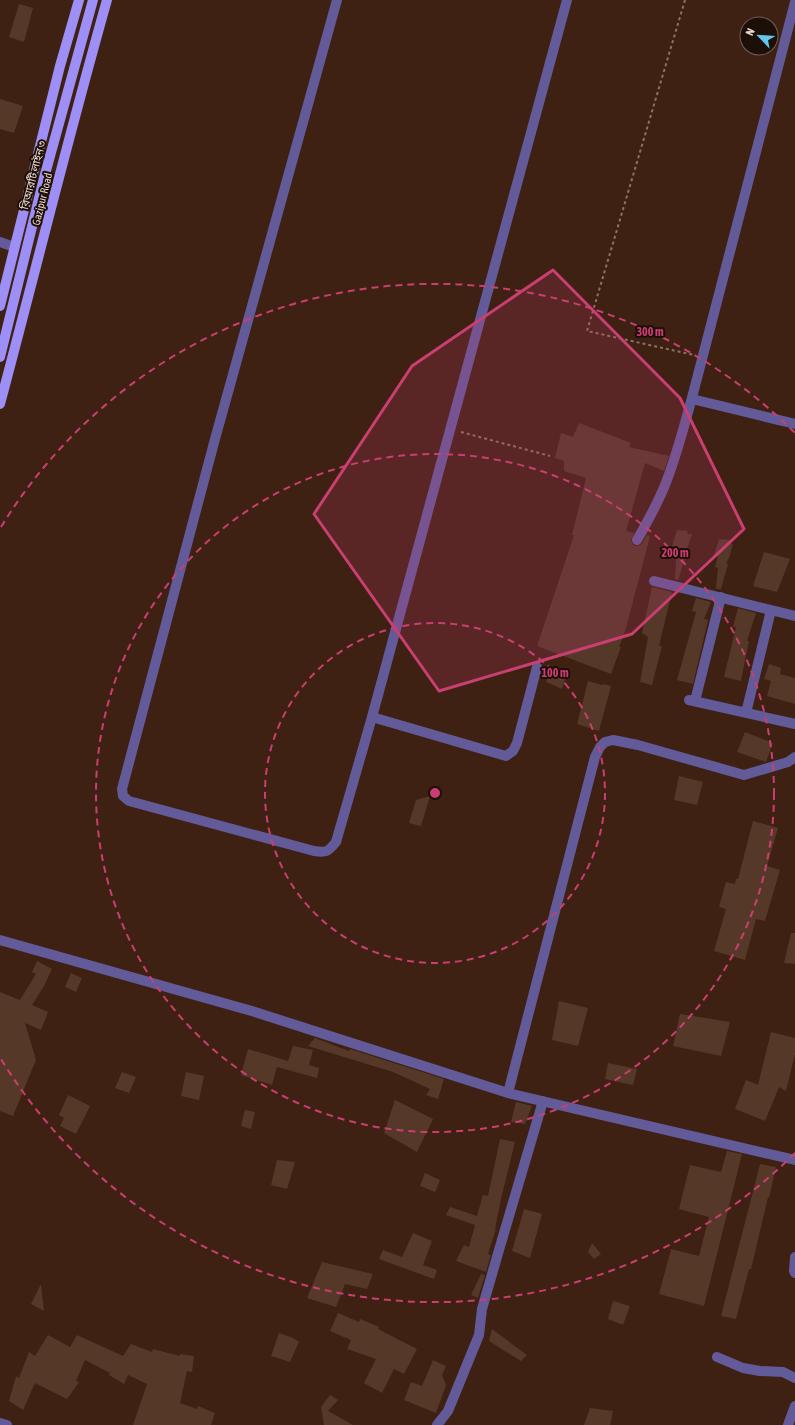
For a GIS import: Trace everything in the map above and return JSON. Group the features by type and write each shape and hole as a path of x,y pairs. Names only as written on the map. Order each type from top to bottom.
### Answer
{"main road":[{"name":"Gazipur Road","path":"0,306 60,66 79,0"},
{"name":"বিআরটি লাইন ৩","path":"0,357 44,178 93,0"},
{"name":"Gazipur Road","path":"0,404 107,0"}],"street":[{"path":"337,0 212,446 122,789 124,796 130,801 314,851 324,852 330,849 336,842 372,717 567,0"},
{"path":"637,540 652,514 666,481 692,399 795,2"},
{"path":"0,242 14,246"},
{"path":"692,399 795,424"},
{"path":"654,580 795,616"},
{"path":"720,597 692,701 795,724"},
{"path":"746,713 771,610"},
{"path":"372,717 506,756 512,751 517,743 537,667"},
{"path":"508,1093 593,764 600,747 605,742 613,740 638,745 744,775 788,762 795,757"},
{"path":"0,940 255,1012 508,1093 795,1160"},
{"path":"437,1425 448,1411 479,1335 484,1302 543,1101"},
{"path":"795,1257 795,1273"},
{"path":"717,1357 743,1368 760,1371 783,1372 795,1378"},
{"path":"788,1425 795,1406"},
{"path":"0,1423 7,1425"}],"path":[{"path":"685,0 587,331 703,357"},
{"path":"450,430 550,456"}],"highlighted area":[{"path":"553,270 680,398 744,529 632,634 439,691 314,514 412,366"}],"building":[{"path":"19,4 33,8 24,42 9,37"},
{"path":"0,99 23,106 14,133 0,129"},
{"path":"579,423 631,443 629,447 669,456 664,471 645,463 626,531 634,533 631,540 633,545 637,546 642,544 647,535 650,536 626,628 619,647 621,647 611,674 537,646 574,535 572,535 586,478 564,471 564,461 555,458 561,433 573,437"},
{"path":"677,530 688,531 687,534 692,534 684,554 686,555 678,580 675,579 676,559 673,558 676,547 672,546"},
{"path":"719,539 730,540 729,543 733,544 726,563 728,564 721,589 716,589 718,568 715,567 718,556 714,555"},
{"path":"764,552 790,559 777,592 753,586"},
{"path":"652,587 672,592 659,646 662,646 652,685 640,682 648,637 642,633"},
{"path":"696,598 711,602 704,619 708,620 693,684 677,680 696,612 692,611"},
{"path":"738,608 756,613 747,641 749,641 741,681 724,677 736,627 733,627"},
{"path":"769,664 781,668 780,674 795,678 795,704 767,696 771,681 764,679"},
{"path":"551,669 567,674 562,689 546,682"},
{"path":"588,681 611,686 599,731 577,724"},
{"path":"745,732 773,743 766,762 737,752"},
{"path":"679,776 703,782 697,805 674,800"},
{"path":"430,796 421,826 409,823 416,800"},
{"path":"753,821 778,828 767,866 780,870 765,921 756,919 745,960 714,951 726,909 719,907 726,882 735,884 736,879 738,879"},
{"path":"791,933 795,933 795,964 784,963"},
{"path":"37,961 52,969 44,986 32,1005 48,1012 41,1030 25,1023 36,1060 13,1116 0,1111 0,992 20,1000 36,974 32,972"},
{"path":"71,973 82,978 76,992 65,987"},
{"path":"559,1001 588,1008 578,1046 552,1040"},
{"path":"680,1014 730,1022 721,1056 673,1046"},
{"path":"771,1032 795,1038 795,1054 786,1091 779,1087 765,1121 735,1109 746,1080 758,1085"},
{"path":"315,1038 349,1051 350,1049 444,1079 438,1099 426,1095 430,1089 393,1072 308,1046"},
{"path":"293,1046 313,1050 309,1065 319,1068 317,1078 277,1067 272,1085 241,1075 248,1049 288,1061"},
{"path":"608,1063 637,1069 633,1085 605,1079"},
{"path":"122,1072 136,1077 129,1093 115,1088"},
{"path":"186,1072 204,1076 199,1100 181,1096"},
{"path":"68,1095 90,1106 76,1134 60,1126 64,1118 59,1115"},
{"path":"395,1100 433,1119 417,1152 384,1133"},
{"path":"516,1102 532,1106 525,1124 511,1122"},
{"path":"245,1110 255,1112 251,1129 241,1126"},
{"path":"500,1139 515,1142 501,1199 496,1229 488,1254 491,1255 486,1272 456,1261 464,1245 469,1247 475,1225 446,1215 450,1207 477,1216 483,1195 488,1196"},
{"path":"727,1151 742,1154 704,1306 659,1294 671,1249 699,1256 709,1217 679,1209 690,1165 721,1172"},
{"path":"277,1160 295,1162 287,1189 271,1185"},
{"path":"760,1164 776,1167 751,1269 749,1269 736,1319 721,1316"},
{"path":"425,1173 440,1180 435,1192 420,1186"},
{"path":"524,1209 542,1214 530,1258 512,1251"},
{"path":"413,1233 432,1241 423,1265 437,1270 434,1279 379,1259 383,1250 402,1257"},
{"path":"592,1243 601,1254 594,1259 588,1252"},
{"path":"322,1262 373,1274 367,1289 345,1284 336,1307 307,1298"},
{"path":"481,1274 485,1275 478,1298 471,1295"},
{"path":"41,1284 44,1311 31,1304"},
{"path":"613,1301 630,1306 623,1325 608,1319"},
{"path":"338,1313 359,1322 360,1319 379,1327 378,1329 417,1349 404,1374 394,1369 382,1393 364,1383 376,1359 347,1349 351,1340 330,1331"},
{"path":"492,1329 527,1355 521,1361 489,1341"},
{"path":"279,1333 299,1342 290,1362 271,1356"},
{"path":"48,1335 70,1347 77,1335 123,1356 131,1344 152,1352 153,1349 180,1356 180,1354 194,1356 192,1372 187,1371 180,1403 197,1409 198,1406 215,1413 211,1425 133,1425 147,1384 128,1375 124,1384 109,1375 110,1373 85,1360 76,1381 79,1382 67,1399 35,1383 23,1410 9,1401 16,1376 19,1378 29,1352 35,1356"},
{"path":"433,1360 446,1366 442,1375 446,1385 436,1413 404,1400 411,1382 422,1386"},
{"path":"330,1395 338,1400 328,1411 353,1425 324,1425 321,1407"},
{"path":"590,1408 613,1411 610,1425 584,1425"}]}
